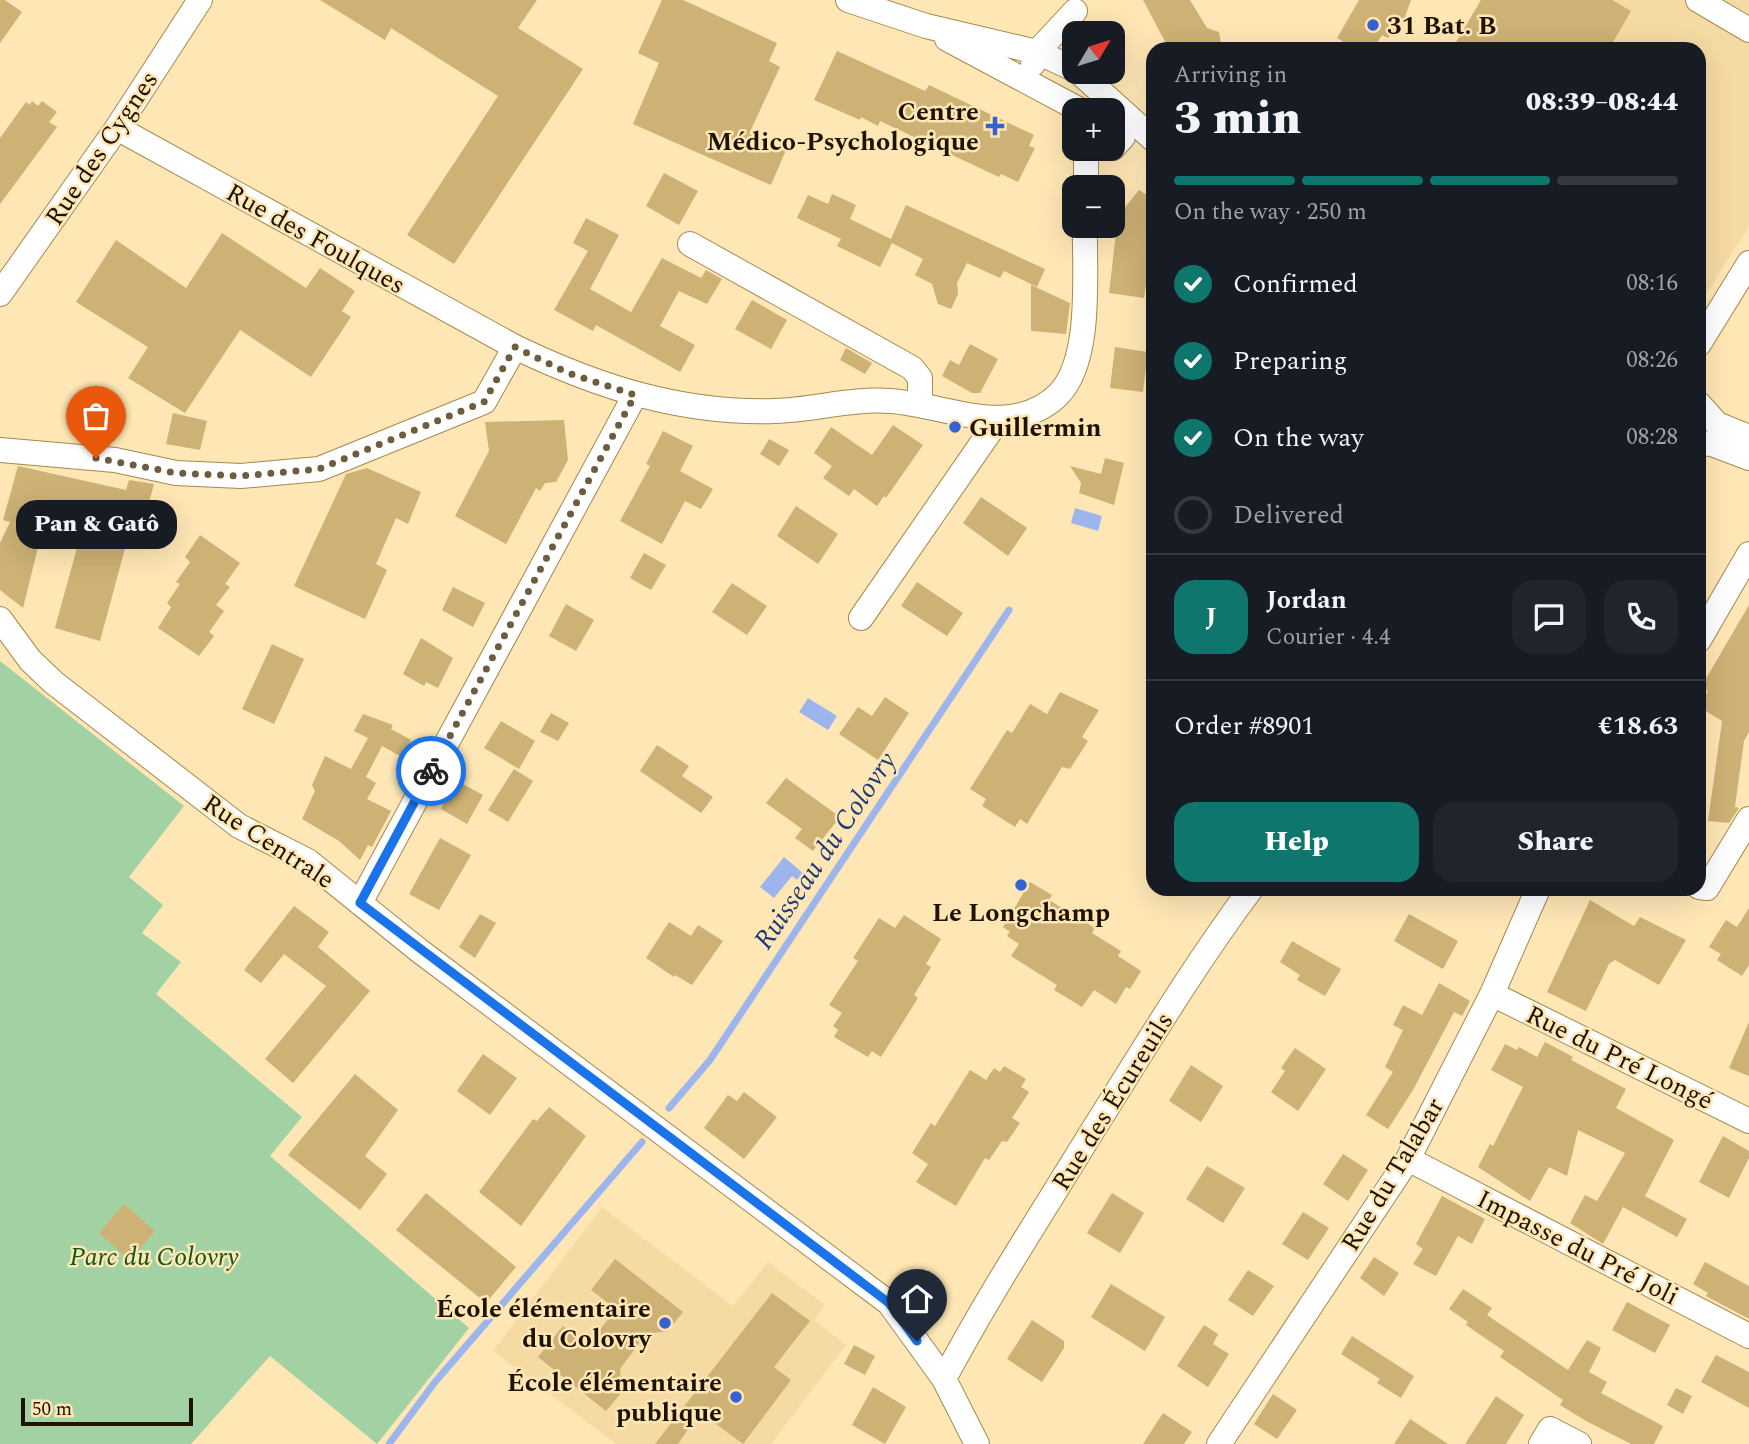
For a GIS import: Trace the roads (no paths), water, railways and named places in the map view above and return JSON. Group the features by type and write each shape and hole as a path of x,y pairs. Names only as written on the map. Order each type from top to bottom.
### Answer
{"street":[{"name":"Rue des Cygnes","path":"0,293 117,128 200,0"},
{"path":"848,0 926,26 1037,52 1062,63"},
{"path":"1698,0 1749,30"},
{"path":"1032,83 1037,52 1076,15"},
{"path":"926,26 987,63 1062,100"},
{"name":"Rue des Foulques","path":"117,128 515,347 568,373 672,404 753,411 887,401 920,404 998,420"},
{"path":"1125,134 1146,138"},
{"path":"1125,138 1146,151"},
{"path":"861,618 998,420 1037,411 1061,392 1072,374 1080,348 1085,238"},
{"path":"690,244 912,368 920,378 920,404"},
{"path":"1706,333 1749,263"},
{"path":"0,450 115,460 176,473 241,476 319,469 484,402 515,347"},
{"path":"360,903 635,395"},
{"path":"1706,412 1717,424 1749,437"},
{"path":"1706,444 1749,458"},
{"path":"1706,628 1749,554"},
{"name":"Rue Centrale","path":"0,619 30,660 53,682 228,818 308,861 889,1303 938,1370 977,1444"},
{"path":"1706,888 1749,819"},
{"name":"Rue des Écureuils","path":"938,1370 977,1317 1211,945 1246,896"},
{"name":"Rue du Talabar","path":"1219,1444 1408,1159 1492,994 1535,896"},
{"name":"Rue du Pré Longé","path":"1492,994 1749,1121"},
{"name":"Impasse du Pré Joli","path":"1408,1159 1749,1336"},
{"path":"1541,1444 1550,1429 1579,1444"}],"water":[{"path":"1075,508 1102,516 1098,531 1071,523"},
{"path":"808,698 837,716 828,730 799,712"},
{"path":"784,857 803,873 797,880 792,876 774,898 760,887"}],"waterway":[{"name":"Ruisseau du Colovry","path":"669,1108 710,1060 1009,610"},
{"name":"Ruisseau du Colovry","path":"389,1444 435,1382 642,1142"}],"place":[{"name":"31 Bat. B","path":"1373,25"},
{"name":"Centre Médico-Psychologique","path":"995,126"},
{"name":"Guillermin","path":"955,427"},
{"name":"Pan & Gatô","path":"96,458"},
{"name":"Le Longchamp","path":"1021,885"},
{"name":"École élémentaire du Colovry","path":"665,1323"},
{"name":"École élémentaire publique","path":"736,1397"}],"park label":[{"name":"Parc du Colovry","path":"154,1256"}]}
